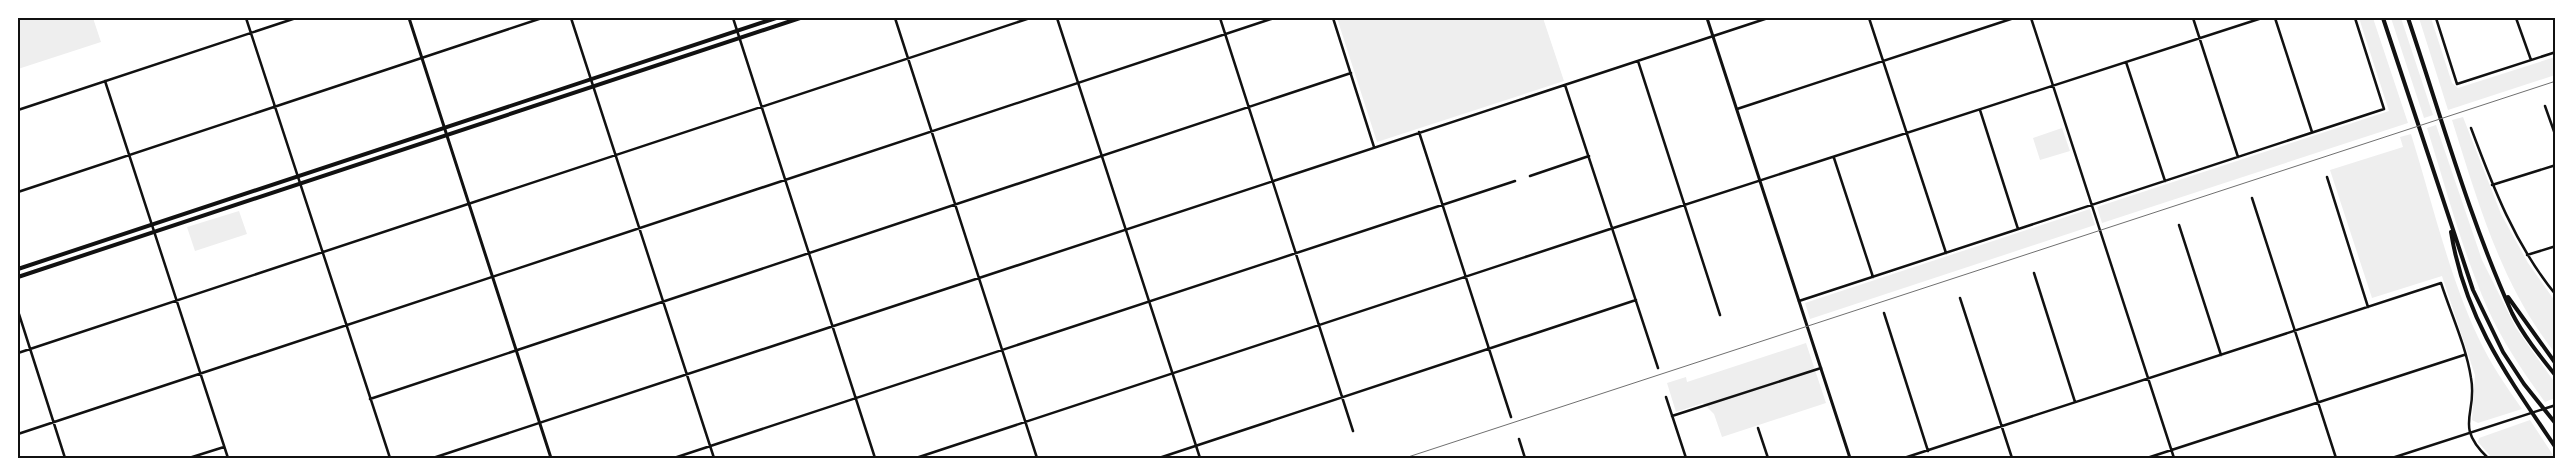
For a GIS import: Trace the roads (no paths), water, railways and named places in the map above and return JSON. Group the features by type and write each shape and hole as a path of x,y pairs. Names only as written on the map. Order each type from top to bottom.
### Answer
{"main road":[{"path":"409,18 551,458"},
{"path":"18,269 776,18"},
{"path":"18,277 800,18"},
{"path":"1707,18 1850,458"},
{"path":"2383,18 2450,220 2486,320 2524,384 2556,424"},
{"path":"2408,18 2478,228 2513,313 2537,352 2556,376"},
{"path":"2450,220 2456,266 2481,329 2496,359 2556,448"},
{"path":"2505,293 2556,364"}],"street":[{"path":"246,18 390,458"},
{"path":"18,110 296,18"},
{"path":"18,192 542,18"},
{"path":"571,18 714,458"},
{"path":"733,18 875,458"},
{"path":"895,18 1037,458"},
{"path":"18,353 1030,18"},
{"path":"1057,18 1200,458"},
{"path":"1220,18 1353,431"},
{"path":"18,434 1274,18"},
{"path":"1333,18 1374,147"},
{"path":"433,458 1768,18"},
{"path":"1869,18 1946,253"},
{"path":"1737,109 2014,18"},
{"path":"2031,18 2174,458"},
{"path":"2193,18 2238,156"},
{"path":"916,458 1612,228 1760,182 2262,18"},
{"path":"2275,18 2312,132"},
{"path":"1799,301 2384,109 2355,18"},
{"path":"2436,18 2457,84 2556,52"},
{"path":"2516,18 2531,60"},
{"path":"1638,61 1720,315"},
{"path":"2126,62 2165,181"},
{"path":"370,399 1351,73"},
{"path":"105,81 228,458"},
{"path":"1565,84 1658,368"},
{"path":"2545,106 2556,137"},
{"path":"1980,110 2018,229"},
{"path":"2470,128 2507,220 2527,255 2556,295"},
{"path":"1419,132 1511,417"},
{"path":"1530,176 1589,156"},
{"path":"1834,158 1873,277"},
{"path":"2492,185 2556,165"},
{"path":"2327,177 2368,307"},
{"path":"674,458 1515,180"},
{"path":"2252,198 2336,458"},
{"path":"2179,225 2220,355"},
{"path":"2527,255 2556,246"},
{"path":"2034,273 2075,402"},
{"path":"1904,458 2440,283 2472,379 2469,433 2477,448 2488,458"},
{"path":"1960,298 2012,458"},
{"path":"1159,458 1636,300"},
{"path":"18,311 65,458"},
{"path":"1884,314 1928,450"},
{"path":"2147,458 2465,355"},
{"path":"1672,416 1821,368"},
{"path":"1666,397 1686,458"},
{"path":"2392,458 2556,405"},
{"path":"1758,428 1768,458"},
{"path":"1519,439 1525,458"},
{"path":"189,458 224,447"}],"railway":[{"path":"1405,458 2556,81"}]}
